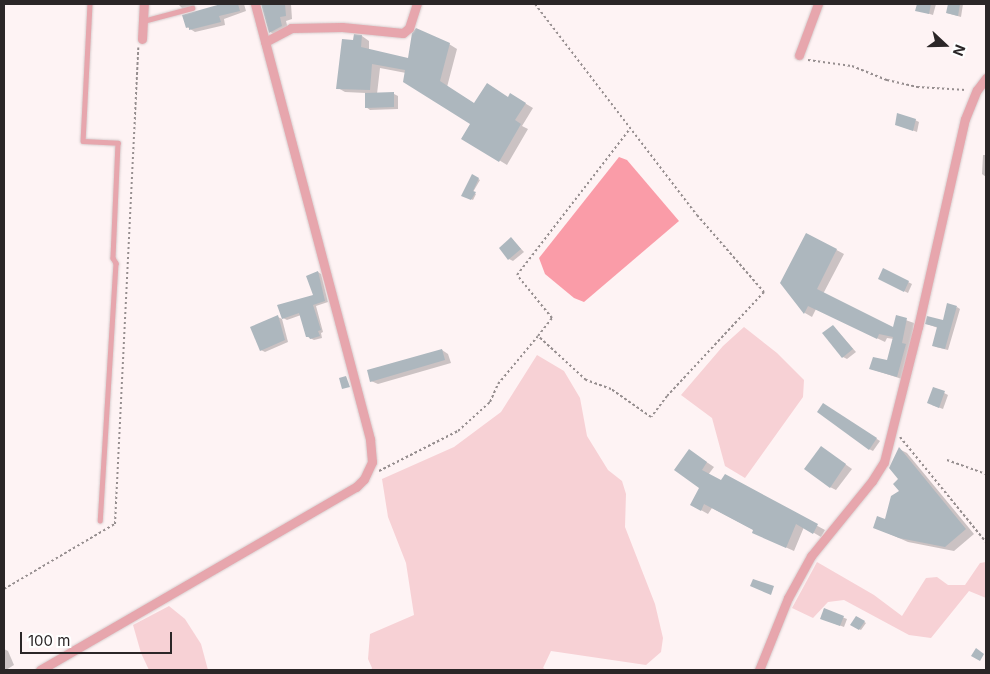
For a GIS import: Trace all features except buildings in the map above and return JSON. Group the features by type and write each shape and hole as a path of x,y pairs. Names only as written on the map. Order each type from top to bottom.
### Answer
{"street":[{"path":"142,39 144,4"},
{"path":"40,670 356,487 369,471 372,462 370,439 255,4"},
{"path":"265,42 292,28 342,27 403,33 409,28 417,4"},
{"path":"799,56 818,4"},
{"path":"759,670 788,598 811,556 872,481 884,462 920,317 965,119 977,90 986,78"}],"lane":[{"path":"90,4 83,141 118,143 114,258 116,264 100,521"},
{"path":"143,21 192,8"}],"path":[{"path":"535,4 697,215 764,292 650,417 611,390 586,380 538,336"},
{"path":"799,56 813,62 852,66 887,80 917,86 946,90 977,90"},
{"path":"369,471 382,471 458,431 490,402 498,384 552,318 517,275 630,130"},
{"path":"892,428 986,542"},
{"path":"947,460 986,474"}],"shaded area":[{"path":"619,157 627,160 679,221 584,302 574,298 545,274 539,258"},
{"path":"744,327 777,353 804,380 803,397 745,478 725,466 712,418 681,395 723,346"},
{"path":"537,355 564,371 580,398 587,436 608,470 622,481 626,494 625,527 655,604 663,638 661,652 646,665 551,651 543,668 547,670 371,670 368,659 370,634 414,615 406,563 388,517 382,479 454,447 501,412"},
{"path":"817,562 874,595 902,616 926,578 937,577 948,585 965,585 980,563 986,562 986,598 969,591 931,638 909,635 844,600 828,602 813,618 792,608"},
{"path":"169,606 185,619 201,644 208,670 149,670 141,653 133,625"}]}
